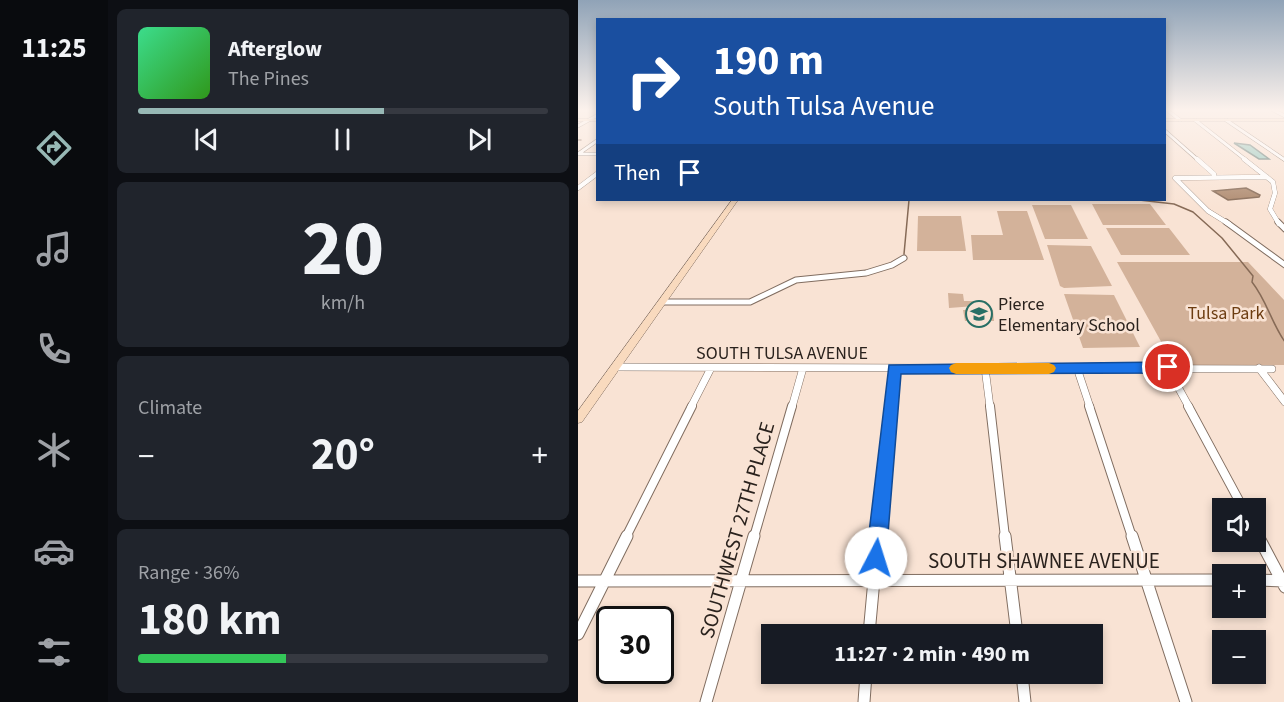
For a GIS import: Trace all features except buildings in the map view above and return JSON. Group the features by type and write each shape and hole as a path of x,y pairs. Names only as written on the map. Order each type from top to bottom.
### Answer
{"main road":[{"path":"578,419 734,201"}],"street":[{"path":"578,154 594,143"},
{"path":"1178,143 1214,174"},
{"path":"1223,143 1275,186 1275,193 1269,204 1270,209 1276,221 1284,229"},
{"path":"1258,143 1284,160"},
{"path":"578,154 596,154"},
{"path":"578,188 596,174"},
{"path":"1267,177 1175,178 1208,211 1242,232 1284,265"},
{"path":"1277,258 1284,257"},
{"path":"662,302 750,302 764,298 798,280 876,271 903,260"},
{"name":"SOUTH TULSA AVENUE","path":"616,367 1272,369"},
{"path":"1168,367 1238,498"},
{"path":"578,634 711,368"},
{"name":"SOUTHWEST 27TH PLACE","path":"706,702 803,368"},
{"path":"870,624 894,368"},
{"path":"985,368 1016,624"},
{"path":"1077,368 1186,702"},
{"path":"1259,368 1284,402"},
{"path":"1266,552 1283,583"},
{"name":"SOUTH SHAWNEE AVENUE","path":"578,581 1212,580"},
{"path":"1266,581 1283,583"},
{"path":"864,702 865,684"},
{"path":"1023,684 1025,702"}],"green space":[{"path":"1092,204 1150,204 1166,225 1103,225"},
{"path":"1032,205 1071,205 1088,239 1045,239"},
{"path":"997,211 1027,211 1044,260 973,260 971,235 1003,235"},
{"path":"918,216 961,216 966,251 917,251"},
{"path":"1106,228 1169,228 1190,255 1121,255"},
{"path":"1047,245 1091,246 1112,286 1064,288 1060,286"},
{"name":"Tulsa Park","path":"1117,262 1248,262 1284,300 1284,365 1174,365"},
{"path":"948,293 963,294 964,301 986,301 988,305 949,308"},
{"path":"1064,294 1114,295 1140,347 1083,348"},
{"path":"963,310 993,310 994,321 965,321"}],"shaded area":[{"path":"1246,188 1260,195 1259,197 1228,200 1213,191"}],"waterway":[{"path":"904,254 909,201"},
{"path":"1148,201 1174,204 1193,212 1222,238 1253,276 1252,282 1285,342"}],"slow traffic":[{"path":"956,368 1049,368"}],"place":[{"name":"Pierce Elementary School","path":"979,314"}],"route":[{"path":"876,558 894,368 1168,367"}]}
